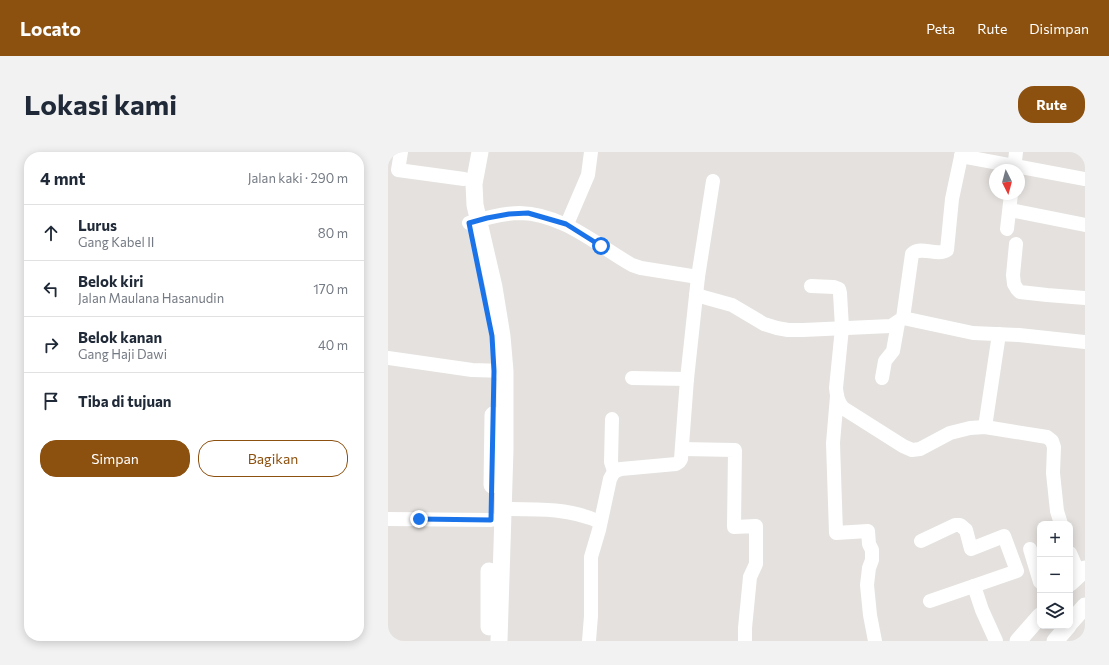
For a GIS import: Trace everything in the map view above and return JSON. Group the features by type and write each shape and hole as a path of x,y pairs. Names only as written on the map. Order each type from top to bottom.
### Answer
{"street":[{"path":"401,152 398,170 464,179"},
{"path":"469,152 464,179 465,205 478,220"},
{"path":"480,152 474,184 474,205 494,287 502,336 495,371 505,450 499,641"},
{"path":"566,224 588,175 591,152"},
{"path":"1014,164 1016,152"},
{"path":"882,378 885,360 893,351 912,254 918,250 942,252 947,250 952,199 961,154 999,164"},
{"path":"1025,170 1085,179"},
{"path":"614,471 621,469 676,464 681,461 687,379 696,295 712,180"},
{"path":"1006,229 1011,200"},
{"path":"1010,210 1085,225"},
{"path":"478,220 509,214 528,213 566,224 632,265 641,268 698,277"},
{"path":"1016,244 1013,275 1014,284 1020,292 1085,298"},
{"path":"811,286 834,287 839,289 840,293 842,328 832,443 836,533 868,531 869,544 872,550 872,560 869,568 867,585 870,615 875,641"},
{"path":"696,295 732,305 764,324 788,330 885,327 891,326 900,320 972,333 1085,342"},
{"path":"985,427 999,334"},
{"path":"388,358 472,370 495,371"},
{"path":"632,378 687,379"},
{"path":"836,396 839,403 848,412 912,450 920,449 950,433 970,428 985,427 1047,437 1052,441 1054,447 1053,474 1057,511 1060,521"},
{"path":"589,641 591,616 591,557 600,530 600,522 610,479 614,471 611,462 612,419"},
{"path":"682,449 735,450 734,527 756,526 756,564 750,577 745,641"},
{"path":"388,519 538,510 576,513 588,516 600,522"},
{"path":"489,641 488,602 502,513"},
{"path":"921,541 955,525 960,525 966,530 971,549 1004,536 1017,571 930,601"},
{"path":"1030,549 1037,572"},
{"path":"1071,557 1078,575"},
{"path":"974,586 982,610 996,641"},
{"path":"1073,620 1085,606"},
{"path":"1018,641 1037,619"},
{"path":"1055,641 1065,629"}],"route":[{"path":"419,519 491,520 494,371 492,336 469,223 509,214 528,213 566,224 601,246"}]}
